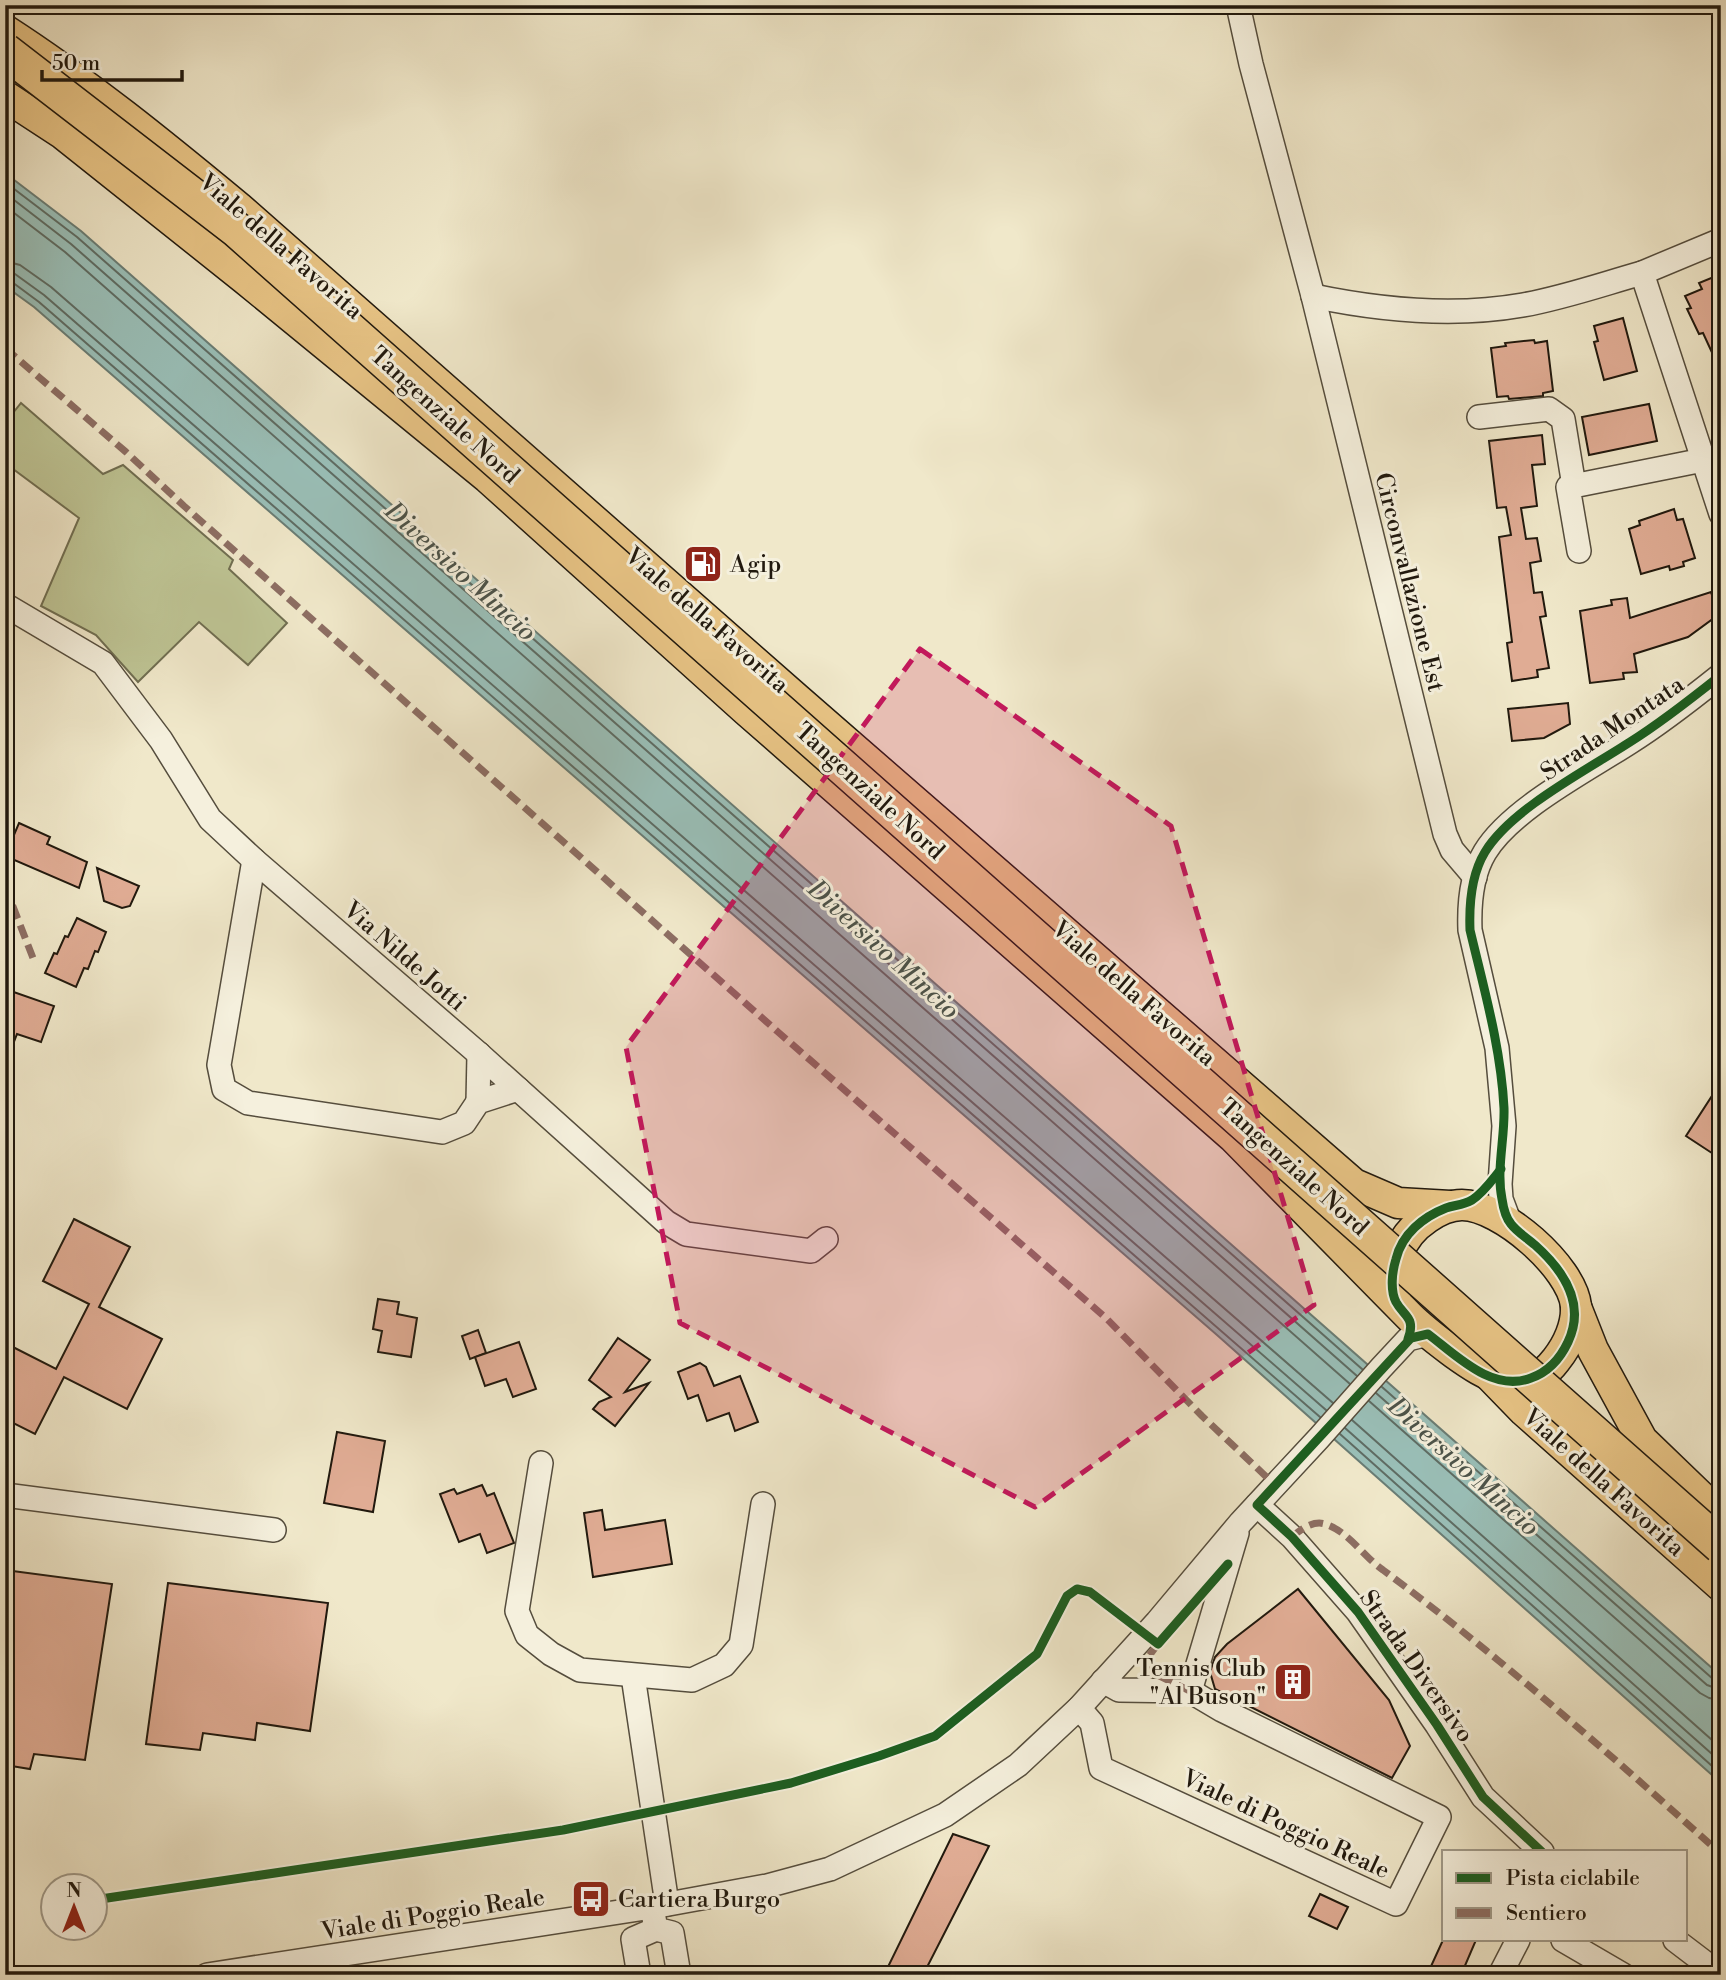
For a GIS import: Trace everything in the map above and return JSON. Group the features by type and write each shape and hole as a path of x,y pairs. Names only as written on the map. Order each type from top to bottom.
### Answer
{"highway":[{"name":"Tangenziale Nord","path":"5,51 237,230 1721,1546"}],"main road":[{"name":"Viale della Favorita","path":"5,30 148,132 238,207 807,708 1354,1184 1398,1203 1457,1206"},
{"name":"Viale della Favorita","path":"5,96 74,142 488,478 747,711 1233,1137 1410,1323"},
{"path":"1576,1305 1569,1340 1552,1366 1523,1381 1503,1381 1481,1372 1410,1323 1392,1279 1404,1239 1423,1221 1457,1206 1485,1210 1510,1223 1556,1266 1568,1285 1576,1305 1593,1350 1642,1440 1721,1516"},
{"name":"Viale della Favorita","path":"1490,1376 1544,1429 1721,1587"}],"street":[{"name":"Circonvallazione Est","path":"1238,5 1251,64 1313,296 1445,834 1452,850 1475,877"},
{"path":"1313,296 1373,306 1475,311 1520,306 1563,297 1643,273 1721,240"},
{"path":"1643,273 1703,460 1719,499"},
{"path":"1479,417 1549,409 1563,419 1574,486"},
{"path":"1579,551 1568,487 1703,460"},
{"name":"Via Nilde Jotti","path":"5,605 103,663 161,740 210,819 666,1222 686,1234 810,1251 826,1239"},
{"name":"Strada Montata","path":"1475,877 1484,854 1513,821 1673,713 1721,675"},
{"path":"254,860 219,1065 224,1089 248,1103 442,1132 464,1124 478,1102 479,1054"},
{"path":"1475,877 1469,912 1470,930 1495,1038 1502,1089 1502,1199 1510,1223"},
{"path":"478,1102 518,1089"},
{"path":"1457,1206 1481,1194 1501,1168"},
{"name":"Viale di Poggio Reale","path":"207,1975 658,1913 802,1878 871,1851 945,1815 1018,1765 1079,1708 1157,1622 1241,1522 1381,1368 1410,1323"},
{"path":"541,1463 517,1611 527,1635 551,1654 580,1670 692,1681 724,1665 741,1645 763,1504"},
{"path":"5,1495 274,1530"},
{"name":"Strada Diversivo","path":"1257,1504 1292,1537 1358,1612 1437,1725 1483,1797 1540,1850"},
{"name":"Viale di Poggio Reale","path":"1190,1691 1241,1522"},
{"path":"633,1676 658,1913 672,1933 679,1975"},
{"name":"Viale di Poggio Reale","path":"1079,1708 1091,1723 1101,1769 1396,1904 1439,1817 1222,1710 1190,1691 1119,1690 1103,1681"},
{"path":"639,1975 633,1939 658,1913"},
{"path":"1500,1975 1517,1941"},
{"path":"1565,1941 1623,1975"},
{"path":"1676,1941 1721,1975"}],"highlighted area":[{"path":"920,649 1171,826 1314,1305 1035,1507 680,1323 626,1047"}],"green space":[{"path":"21,403 103,474 123,465 233,560 229,569 287,623 248,665 199,622 138,682 96,635 41,606 79,518 5,463 5,423"}],"water":[{"name":"Diversivo Mincio","path":"5,173 81,231 1721,1676 1721,1783 1217,1335 34,307 5,286"}],"building":[{"path":"1721,274 1721,372 1703,333 1699,334 1687,309 1691,308 1685,296 1702,289 1699,283"},
{"path":"1623,318 1637,371 1604,380 1594,342 1598,341 1594,326"},
{"path":"1534,340 1535,343 1547,341 1553,391 1543,393 1543,396 1509,399 1508,396 1497,397 1491,348 1506,346 1505,343"},
{"path":"1649,404 1657,441 1589,455 1582,417"},
{"path":"1542,435 1545,464 1532,465 1537,506 1521,508 1526,539 1537,538 1541,561 1530,563 1534,593 1542,592 1546,616 1540,617 1549,668 1537,670 1538,677 1512,681 1507,643 1512,642 1499,537 1511,535 1506,507 1497,508 1489,441"},
{"path":"1674,509 1677,520 1683,519 1695,558 1683,562 1684,566 1670,570 1669,566 1641,574 1629,529 1640,525 1639,521"},
{"path":"1711,592 1718,615 1688,637 1634,654 1637,672 1623,673 1624,679 1590,683 1580,611 1612,605 1611,600 1627,598 1630,618"},
{"path":"1568,703 1570,724 1544,738 1512,741 1508,709"},
{"path":"19,823 50,837 47,844 87,862 79,888 5,856"},
{"path":"97,868 139,886 130,906 122,908 104,901"},
{"path":"77,918 106,932 98,952 95,951 88,969 84,968 76,987 45,973 54,953 57,954"},
{"path":"5,989 54,1006 41,1042 17,1034 7,1060 5,1060"},
{"path":"1721,1082 1721,1159 1686,1136"},
{"path":"74,1219 130,1247 99,1307 162,1339 127,1409 64,1377 35,1434 5,1419 5,1343 56,1369 89,1304 43,1281"},
{"path":"378,1299 399,1302 397,1314 417,1318 411,1357 378,1352 382,1331 373,1329"},
{"path":"478,1330 486,1353 470,1359 462,1336"},
{"path":"618,1338 650,1360 625,1392 649,1383 615,1426 593,1409 599,1402 611,1397 589,1380"},
{"path":"519,1342 536,1389 513,1397 506,1379 485,1386 475,1357"},
{"path":"700,1363 706,1367 714,1386 740,1376 758,1422 735,1431 729,1413 707,1421 698,1395 688,1399 678,1372"},
{"path":"337,1432 385,1441 373,1512 324,1503"},
{"path":"482,1485 487,1496 494,1493 514,1543 487,1553 480,1534 459,1542 440,1494 454,1489 457,1494"},
{"path":"602,1510 605,1530 665,1520 672,1564 593,1577 584,1513"},
{"path":"5,1570 112,1584 85,1760 34,1754 30,1769 5,1765"},
{"path":"168,1583 328,1603 310,1731 257,1723 255,1740 203,1733 200,1750 146,1744"},
{"name":"Tennis Club \"Al Buson\"","path":"1298,1589 1389,1700 1410,1746 1392,1778 1215,1689 1210,1672 1215,1657 1227,1644"},
{"path":"953,1834 989,1846 923,1975 884,1975"},
{"path":"1320,1894 1348,1907 1337,1929 1309,1916"},
{"path":"1443,1941 1476,1941 1461,1975 1427,1975"}],"marked path":[{"path":"5,348 126,452 778,1032 1106,1318 1202,1416 1275,1485"},
{"path":"5,886 33,958"},
{"path":"1292,1537 1316,1523 1325,1524 1341,1532 1376,1565 1555,1708 1721,1854"},
{"path":"1158,1644 1146,1660 1151,1672 1190,1691"}],"cycle path":[{"path":"1540,1850 1483,1797 1437,1725 1358,1612 1292,1537 1257,1505 1411,1338 1428,1334 1475,1370 1502,1380 1517,1381 1543,1372 1565,1348 1573,1328 1574,1314 1569,1289 1554,1265 1511,1224 1502,1202 1500,1177 1504,1108 1491,1019 1470,930 1474,880 1480,861 1497,836 1531,806 1654,726 1721,675"},
{"path":"1408,1339 1410,1322 1396,1302 1392,1287 1395,1264 1403,1242 1408,1234 1429,1216 1476,1197 1501,1169"},
{"path":"108,1898 563,1830 791,1783 935,1736 1037,1654 1067,1596 1077,1589 1090,1592 1158,1644 1228,1564"}],"place":[{"name":"Agip","path":"703,564"},
{"name":"Tennis Club \"Al Buson\"","path":"1293,1682"},
{"name":"Cartiera Burgo","path":"591,1899"}]}
